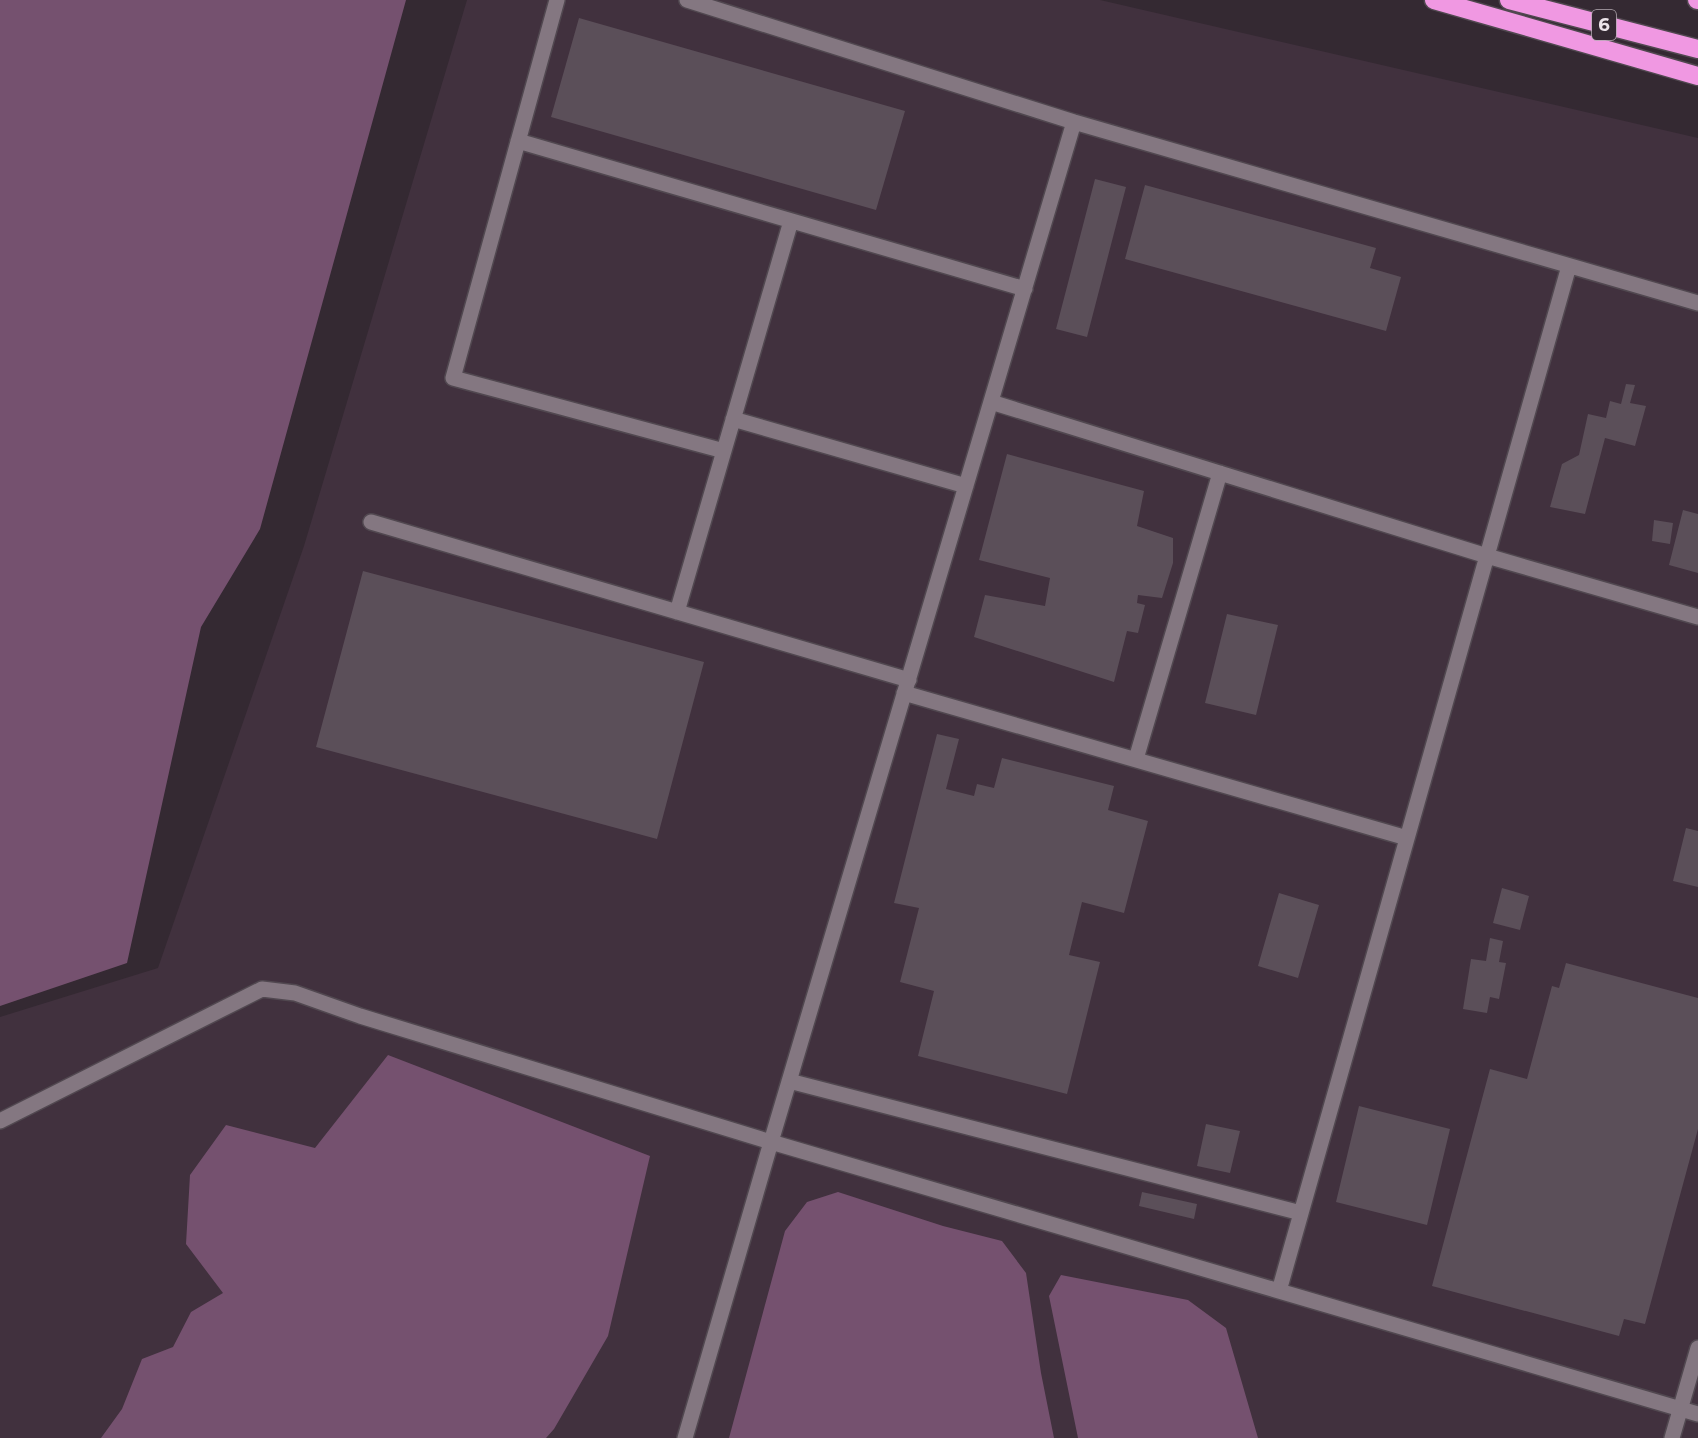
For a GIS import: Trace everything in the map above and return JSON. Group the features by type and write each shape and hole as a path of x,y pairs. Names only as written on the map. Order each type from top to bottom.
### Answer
{"highway":[{"path":"1434,0 1698,76"},
{"name":"6","path":"1509,0 1698,49"}],"lane":[{"path":"557,0 453,378 724,451"},
{"path":"687,0 1074,122 1698,303"},
{"path":"685,1438 1074,122"},
{"path":"518,141 1024,289"},
{"path":"677,612 791,221"},
{"path":"1279,1291 1569,266"},
{"path":"991,402 1487,555 1698,617"},
{"path":"734,418 966,486"},
{"path":"1136,759 1220,473"},
{"path":"370,522 677,612 1136,759 1407,838"},
{"path":"0,1121 262,989 295,993 360,1016 771,1142 1698,1414"},
{"path":"789,1080 1301,1214"},
{"path":"1672,1438 1698,1348"}],"shaded area":[{"path":"0,0 406,0 260,529 201,627 127,963 0,1006"},
{"path":"467,0 1100,0 1698,138 1698,1438 0,1438 0,1017 158,968 304,546"},
{"path":"388,1055 650,1156 608,1336 554,1429 546,1438 101,1438 122,1409 142,1359 173,1347 191,1312 223,1293 186,1244 190,1175 226,1125 315,1148"},
{"path":"838,1192 943,1226 1002,1241 1026,1273 1041,1373 1054,1438 729,1438 785,1231 807,1202"},
{"path":"1061,1275 1188,1300 1226,1328 1258,1438 1078,1438 1049,1296"}],"building":[{"path":"579,18 905,111 876,210 551,117"},
{"path":"1095,179 1126,187 1087,337 1056,329"},
{"path":"1145,185 1376,248 1370,268 1401,277 1386,331 1125,259"},
{"path":"1626,384 1635,385 1630,403 1646,406 1635,446 1605,438 1585,514 1550,507 1562,464 1579,455 1588,414 1606,418 1610,401 1621,404"},
{"path":"1007,454 1144,491 1137,526 1173,538 1173,563 1162,598 1138,595 1137,603 1145,605 1138,633 1127,631 1114,682 974,637 985,595 1045,606 1050,578 979,560"},
{"path":"1683,510 1698,514 1698,573 1669,565"},
{"path":"1654,520 1673,523 1670,544 1652,541"},
{"path":"363,571 704,662 657,839 316,747"},
{"path":"1227,614 1278,625 1256,715 1205,703"},
{"path":"937,734 959,739 946,789 974,796 977,784 994,788 1002,758 1114,786 1108,810 1148,821 1124,913 1082,902 1069,955 1100,962 1067,1094 918,1056 934,991 900,982 919,908 894,903"},
{"path":"1686,828 1698,831 1698,887 1673,881"},
{"path":"1502,888 1529,896 1520,930 1493,923"},
{"path":"1279,893 1319,905 1298,978 1258,966"},
{"path":"1490,938 1503,941 1499,962 1506,963 1499,999 1490,997 1487,1013 1463,1009 1471,959 1486,961"},
{"path":"1566,963 1698,998 1698,1129 1645,1324 1624,1319 1619,1336 1432,1286 1490,1069 1527,1079 1552,986 1559,988"},
{"path":"1359,1106 1450,1129 1427,1225 1336,1202"},
{"path":"1206,1124 1240,1131 1230,1173 1197,1166"},
{"path":"1142,1192 1197,1204 1194,1219 1139,1206"}]}
